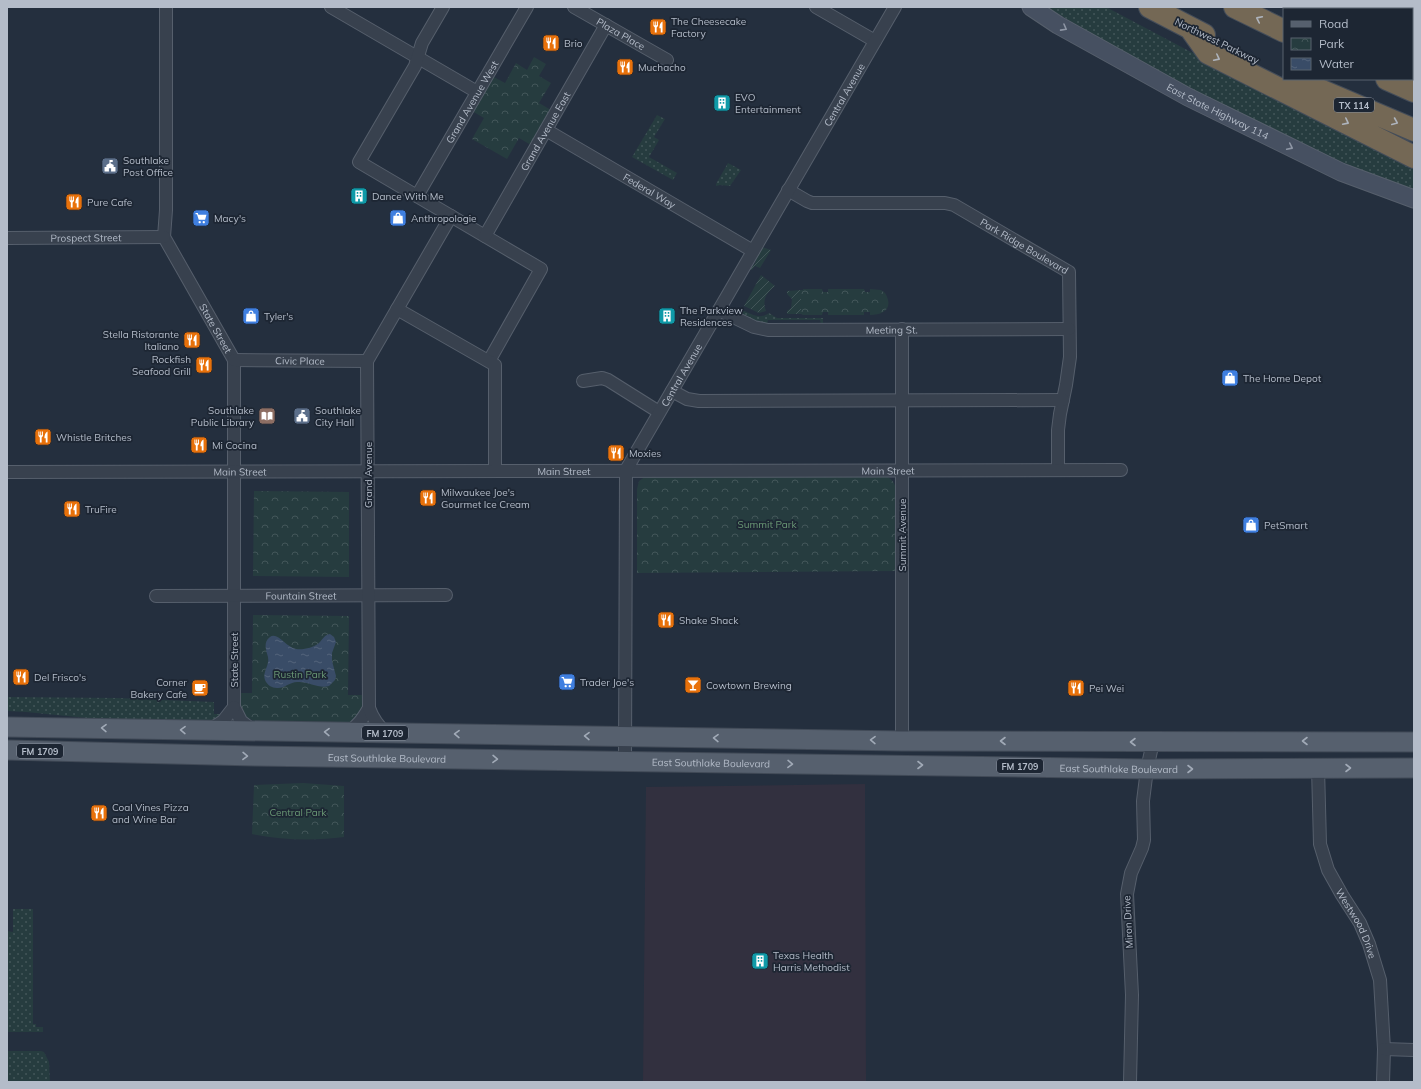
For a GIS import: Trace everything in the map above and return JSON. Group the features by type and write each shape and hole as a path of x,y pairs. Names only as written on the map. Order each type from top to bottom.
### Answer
{"highway":[{"name":"Northwest Parkway","path":"1150,7 1283,74"},
{"path":"1234,7 1283,31"},
{"path":"1192,29 1208,53 1414,157"},
{"name":"TX 114","path":"1296,80 1414,130"},
{"path":"1390,80 1414,90"}],"main road":[{"name":"East State Highway 114","path":"1031,7 1058,25 1188,97 1341,172 1414,199"},
{"name":"FM 1709","path":"7,727 902,741 1414,742"},
{"name":"East Southlake Boulevard","path":"7,750 248,756 1147,768 1414,768"}],"street":[{"path":"164,237 166,210 166,7"},
{"path":"331,7 477,92"},
{"path":"443,7 422,43 415,66 359,162 542,270 489,362"},
{"name":"Grand Avenue West","path":"417,196 527,7"},
{"name":"Plaza Place","path":"574,7 667,60"},
{"path":"816,7 875,41"},
{"name":"Central Avenue","path":"626,761 626,470 895,7"},
{"name":"Grand Avenue East","path":"484,236 606,25"},
{"name":"Federal Way","path":"546,130 753,251"},
{"name":"Park Ridge Boulevard","path":"788,190 812,203 954,204 1070,272 1069,371 1058,430 1058,469"},
{"path":"367,361 451,216"},
{"name":"Prospect Street","path":"7,238 164,237"},
{"name":"State Street","path":"164,237 234,360 234,707"},
{"path":"397,309 495,365 495,471"},
{"name":"Meeting St.","path":"719,310 754,328 768,330 1069,328"},
{"name":"Summit Avenue","path":"902,329 902,741"},
{"name":"Civic Place","path":"234,360 367,361"},
{"name":"Grand Avenue","path":"367,361 369,708 375,722 386,733"},
{"path":"582,381 602,378 608,380 659,412"},
{"path":"672,391 687,399 699,401 1063,400"},
{"name":"Main Street","path":"7,472 902,469 1121,470"},
{"name":"Fountain Street","path":"156,596 446,595"},
{"path":"209,730 224,721 234,707 241,721 254,731"},
{"path":"348,732 355,728 369,708"},
{"name":"Miron Drive","path":"1130,1082 1132,995 1126,894 1131,873 1144,840 1143,801 1147,768 1153,742"},
{"name":"Westwood Drive","path":"1318,768 1320,844 1328,870 1360,923 1380,980 1384,1050 1383,1082"},
{"path":"1384,1050 1414,1050"}],"shaded area":[{"path":"865,784 866,1082 643,1082 646,787"}],"green space":[{"path":"1046,7 1106,7 1225,70 1414,163 1414,192 1319,152 1226,107 1090,33"},
{"path":"534,57 546,64 539,76 551,83 539,103 551,110 531,145 519,138 507,159 472,139 484,118 472,111 492,76 505,83 516,63 527,70"},
{"path":"657,115 665,119 654,137 659,140 649,157 677,173 673,180 632,157"},
{"path":"728,163 741,170 730,186 716,186 716,184"},
{"path":"762,247 771,250 760,268 755,266 752,270 749,269 752,265 754,265"},
{"path":"761,275 775,286 769,291 766,297 764,303 766,311 759,313 744,306"},
{"path":"822,289 823,292 828,292 828,289 864,289 865,292 870,292 870,289 881,290 888,298 888,307 880,314 875,315 870,315 870,312 864,312 864,315 828,315 828,312 823,312 822,315 803,315 801,314 801,290"},
{"path":"801,290 801,314 787,314 787,311 791,308 792,299 787,294 787,291"},
{"path":"742,310 752,315 759,316 769,313 777,318 823,318 823,324 821,324 820,320 768,320 767,324 758,323 744,317 745,316 741,314 739,315"},
{"name":"Summit Park","path":"646,476 885,476 892,480 896,488 896,571 637,573 637,489 639,481"},
{"path":"254,491 349,492 349,577 253,576"},
{"name":"Rustin Park","path":"253,615 349,616 348,695 363,695 362,709 353,722 345,724 258,722 248,718 245,715 240,704 240,693 252,693"},
{"path":"7,697 118,698 214,702 214,714 223,714 210,722 97,719 7,711"},
{"name":"Central Park","path":"303,783 344,786 344,837 298,839 275,838 252,834 254,785"},
{"path":"13,909 33,909 33,1024 36,1024 36,1027 43,1027 43,1032 7,1032 7,931 13,932"},
{"path":"7,1051 44,1052 49,1062 50,1082 7,1082"}],"water":[{"path":"330,634 334,637 336,642 332,653 332,661 336,676 335,680 329,686 325,687 297,682 277,688 272,687 267,683 264,677 268,663 266,641 270,637 276,636 292,648 302,649 317,645 325,636"}],"place":[{"name":"The Cheesecake Factory","path":"658,27"},
{"name":"Brio","path":"551,43"},
{"name":"Muchacho","path":"625,67"},
{"name":"EVO Entertainment","path":"722,103"},
{"name":"Southlake Post Office","path":"110,166"},
{"name":"Dance With Me","path":"359,196"},
{"name":"Pure Cafe","path":"74,202"},
{"name":"Macy's","path":"201,218"},
{"name":"Anthropologie","path":"398,218"},
{"name":"Tyler's","path":"251,316"},
{"name":"The Parkview Residences","path":"667,316"},
{"name":"Stella Ristorante Italiano","path":"192,340"},
{"name":"Rockfish Seafood Grill","path":"204,365"},
{"name":"The Home Depot","path":"1230,378"},
{"name":"Southlake Public Library","path":"267,416"},
{"name":"Southlake City Hall","path":"302,416"},
{"name":"Whistle Britches","path":"43,437"},
{"name":"Mi Cocina","path":"199,445"},
{"name":"Moxies","path":"616,453"},
{"name":"Milwaukee Joe's Gourmet Ice Cream","path":"428,498"},
{"name":"TruFire","path":"72,509"},
{"name":"PetSmart","path":"1251,525"},
{"name":"Shake Shack","path":"666,620"},
{"name":"Del Frisco's","path":"21,677"},
{"name":"Trader Joe's","path":"567,682"},
{"name":"Cowtown Brewing","path":"693,685"},
{"name":"Corner Bakery Cafe","path":"200,688"},
{"name":"Pei Wei","path":"1076,688"},
{"name":"Coal Vines Pizza and Wine Bar","path":"99,813"},
{"name":"Texas Health Harris Methodist","path":"760,961"}]}
